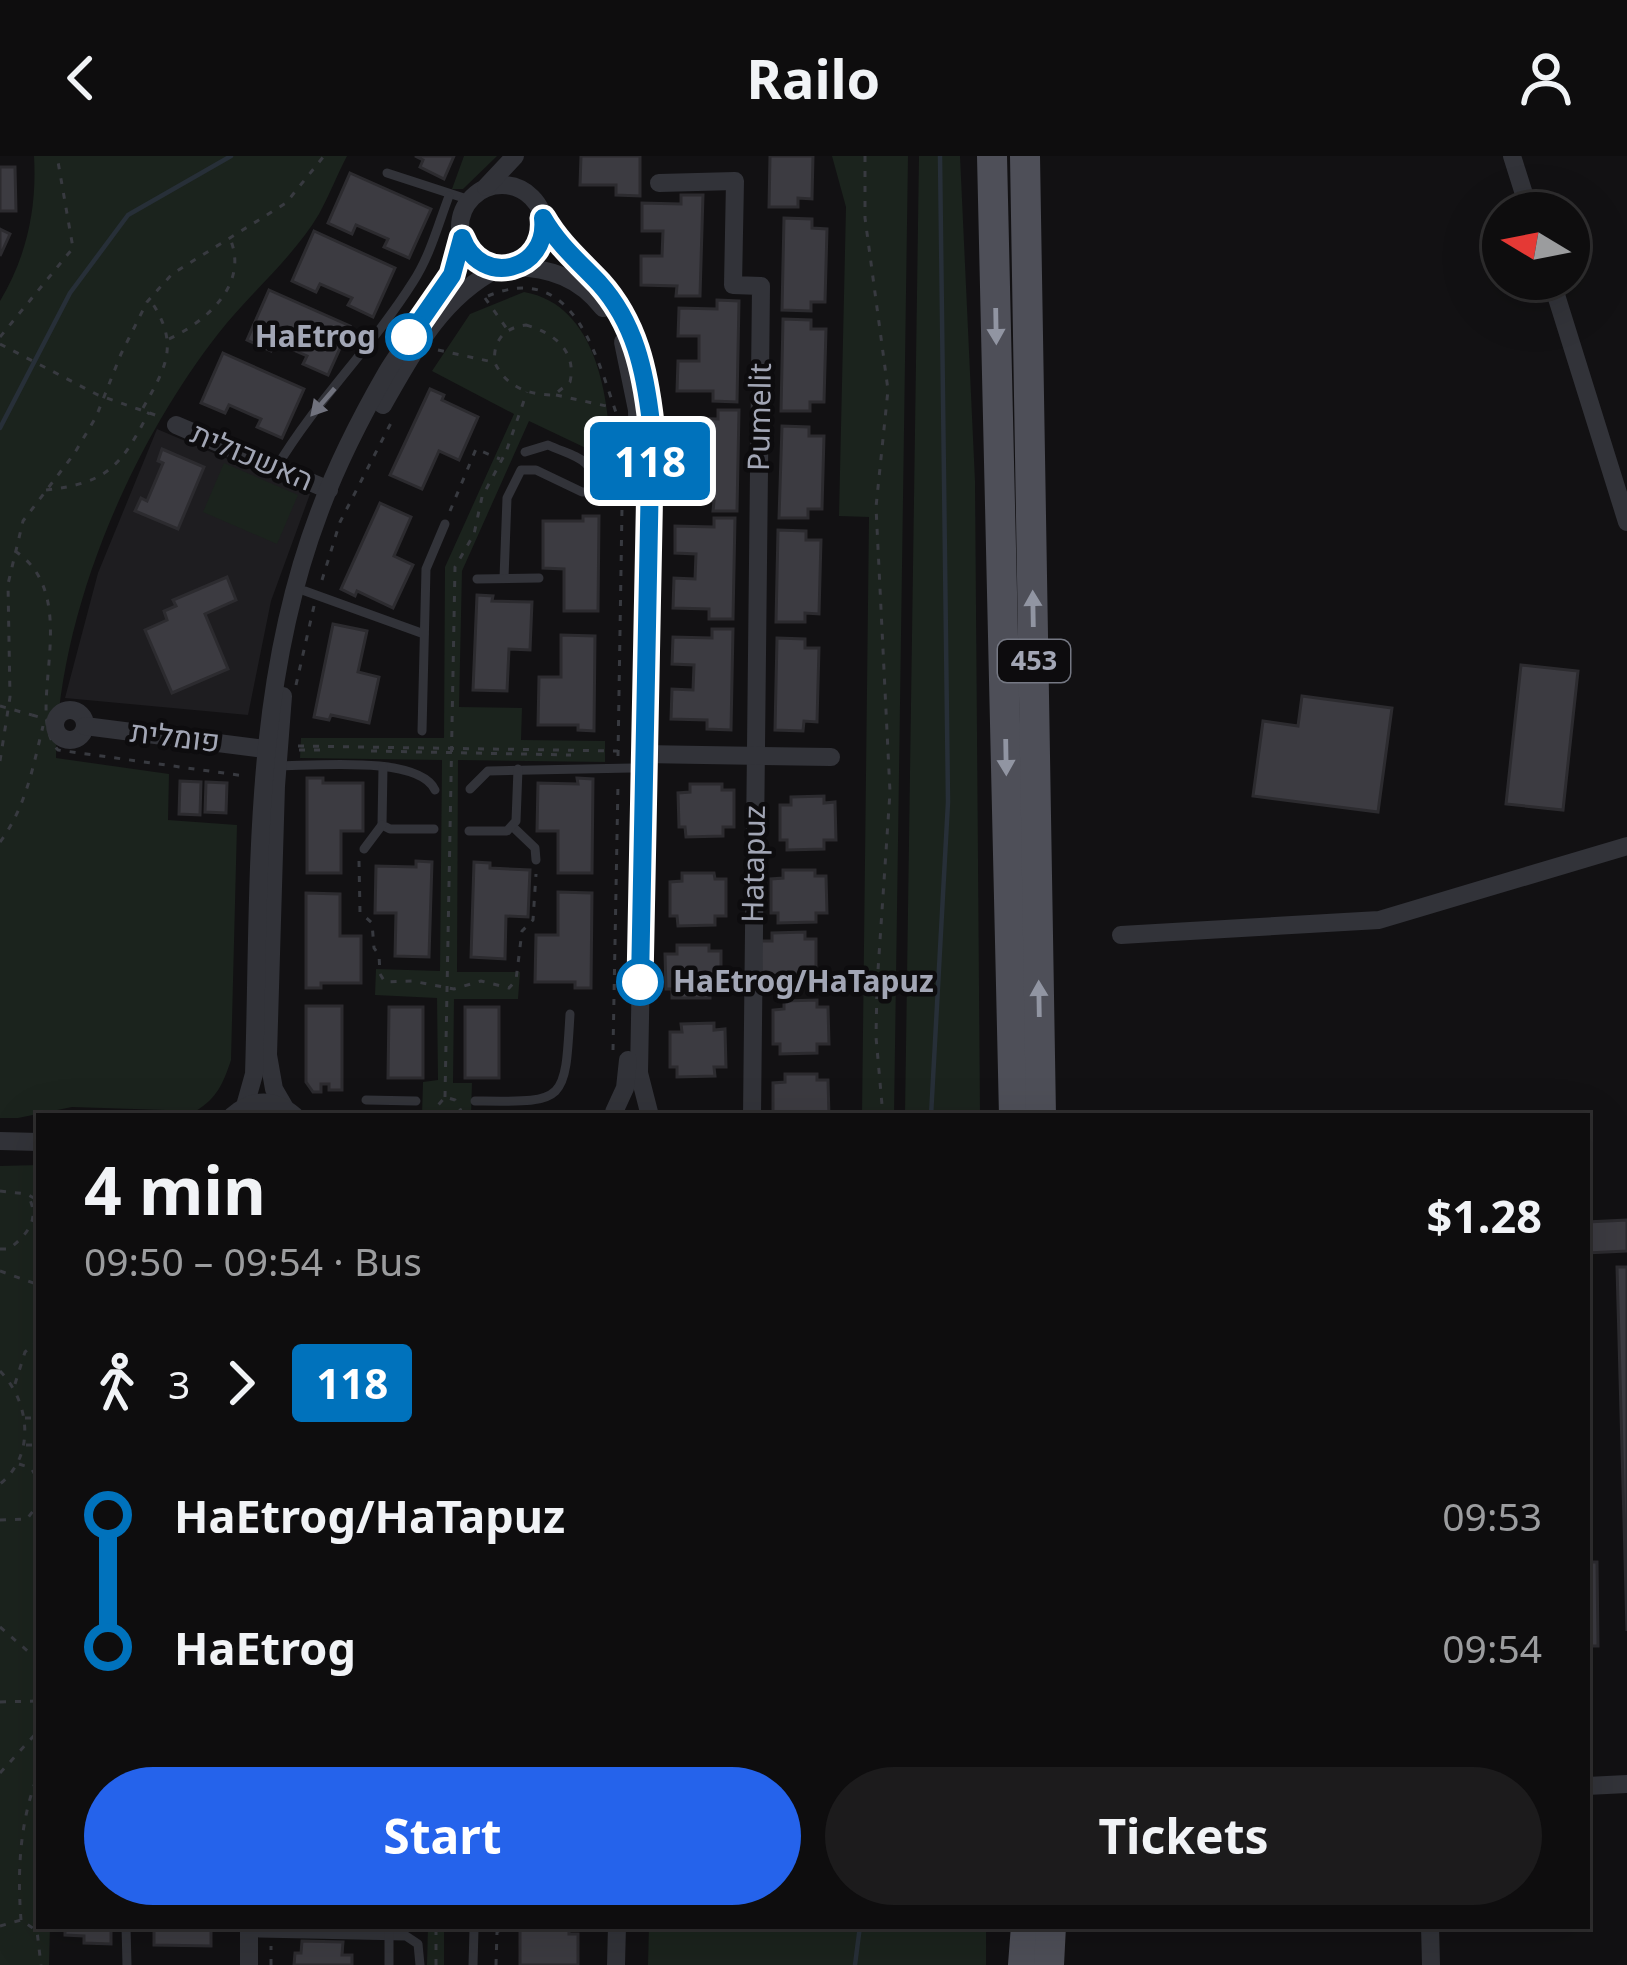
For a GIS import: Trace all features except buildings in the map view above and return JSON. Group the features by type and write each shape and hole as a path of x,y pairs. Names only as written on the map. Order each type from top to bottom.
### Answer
{"main road":[{"name":"453","path":"992,156 1014,1113"},
{"name":"453","path":"1025,156 1041,1113"},
{"path":"1023,1965 1026,1929"},
{"path":"1048,1965 1051,1929"}],"street":[{"path":"239,1111 254,1073 272,758 286,619 328,490 388,371 452,275 462,238 461,217 519,156 543,218 624,319 636,343 646,384 651,423 628,758 639,1073 648,1113"},
{"path":"1512,156 1523,192"},
{"name":"Pumelit","path":"659,183 735,181 733,285 761,286 755,756"},
{"path":"478,194 504,184 531,195"},
{"path":"290,1112 274,1089 268,1055 272,758 288,664 341,493 398,379 447,305 466,286 528,260 540,246 543,218"},
{"path":"462,238 476,260 505,268 550,271 578,283 612,320 629,364 637,410 630,492 628,1076 610,1113"},
{"path":"1558,300 1627,522"},
{"name":"האשכולית","path":"176,424 328,490"},
{"name":"פומלית","path":"51,720 68,740 78,738 85,726 272,758"},
{"name":"Hatapuz","path":"752,1113 755,756"},
{"path":"628,758 830,757"},
{"path":"1121,935 1379,920 1627,846"},
{"path":"239,1111 267,1102 290,1112"},
{"path":"0,1141 36,1142"},
{"path":"1590,1786 1627,1784"},
{"path":"249,1965 256,1929"},
{"path":"256,1929 259,1965"},
{"path":"616,1965 617,1929"},
{"path":"629,1929 629,1965"},
{"path":"1430,1929 1431,1965"}],"lane":[{"path":"387,173 448,196 478,194"},
{"path":"276,468 303,425 344,378 415,280 448,196"},
{"path":"525,452 548,445 585,461 594,471 597,492"},
{"path":"504,578 507,498 520,470 536,470 574,490 630,492"},
{"path":"422,731 426,569 446,521"},
{"path":"477,579 538,578"},
{"path":"311,594 424,634"},
{"path":"272,758 417,772 435,790"},
{"path":"470,789 488,771 628,758"},
{"path":"364,849 382,825 383,767"},
{"path":"469,830 507,831 512,826 518,769"},
{"path":"382,825 434,829"},
{"path":"512,826 535,848 536,860"},
{"path":"475,1101 533,1102 558,1091 566,1076 570,1014"},
{"path":"366,1100 416,1101"},
{"path":"394,1113 395,1100"},
{"path":"495,1113 496,1101"},
{"path":"126,1929 127,1965"},
{"path":"300,1929 389,1931 414,1940 420,1965"},
{"path":"473,1965 474,1930"},
{"path":"389,1931 389,1965"}],"path":[{"path":"0,337 73,248 57,156"},
{"path":"0,761 10,698 8,584 22,521 74,454 150,299 172,274 286,203 324,156"},
{"path":"866,156 865,218 888,390 876,506 890,792 877,985 883,1113"},
{"path":"169,339 208,317 231,283 236,254 231,239"},
{"path":"473,301 518,287 558,299 592,340 623,432"},
{"path":"485,298 508,331"},
{"path":"142,410 163,372 169,339 150,299"},
{"path":"554,395 570,382 573,369 566,349 542,330 526,326 508,331 497,341 495,363 510,384 527,392 615,408"},
{"path":"442,335 433,349 495,363"},
{"path":"0,344 105,397 176,424"},
{"path":"431,1113 445,1096 455,567 476,528 482,496 502,460 527,392"},
{"path":"296,687 311,594 340,522 398,408"},
{"path":"44,490 74,487 110,472 149,412"},
{"path":"476,528 446,521 476,449 502,460"},
{"path":"613,1052 628,758 630,492 623,452"},
{"path":"13,550 25,557 38,578 49,609 49,740 58,750 272,758 452,750 628,758"},
{"path":"0,706 51,720"},
{"path":"0,842 15,821 51,720"},
{"path":"364,849 359,861 360,912 372,923 380,974 385,982 447,988 481,981 508,988 516,980 522,931 533,920 536,860"},
{"path":"445,1096 462,1113"},
{"path":"0,1191 36,1199"},
{"path":"0,1250 9,1250 33,1222 35,1209 27,1194"},
{"path":"0,1271 36,1284"},
{"path":"14,1386 25,1352 36,1343"},
{"path":"0,1371 14,1386 24,1445 19,1464 0,1484"},
{"path":"23,1418 36,1418"},
{"path":"24,1445 36,1445"},
{"path":"19,1464 31,1468 36,1476"},
{"path":"0,1520 27,1520 36,1507"},
{"path":"0,1627 36,1658"},
{"path":"0,1702 36,1701"},
{"path":"0,1773 36,1733"},
{"path":"21,1920 18,1880 24,1818 36,1781"},
{"path":"0,1925 21,1920 37,1931 41,1965"},
{"path":"436,1929 436,1965"},
{"path":"496,1965 497,1932 502,1929"}],"shaded area":[{"path":"34,156 347,156 308,230 218,334 156,428 105,534 85,590 60,703 56,758 169,774 168,820 237,825 231,1060 218,1090 196,1111 72,1107 0,1118 0,301 17,267 34,194"},
{"path":"464,156 497,156 463,189 452,189"},
{"path":"832,156 908,156 894,1113 862,1113 869,517 839,516 846,207"},
{"path":"919,156 960,156 975,481 980,1113 905,1113"},
{"path":"524,292 549,300 569,315 584,335 602,383 611,460 529,421 462,571 459,707 522,708 521,740 605,741 605,762 458,760 457,972 520,972 518,999 454,999 453,1083 472,1083 471,1113 422,1113 423,1082 438,1080 437,998 375,995 376,969 440,971 442,760 300,758 301,738 444,738 445,567 514,414 432,371 470,314"},
{"path":"157,429 310,494 271,601 248,715 65,698 98,573"},
{"path":"224,463 298,495 277,544 203,512"},
{"path":"36,1165 36,1929 50,1929 49,1965 0,1965 0,1166"},
{"path":"428,1929 444,1929 444,1965 427,1965"},
{"path":"649,1929 986,1929 986,1965 648,1965"}],"waterway":[{"path":"0,428 70,293 128,215 231,156"},
{"path":"931,1113 948,802 940,156"},
{"path":"855,1965 860,1929"}],"bus line":[{"name":"118","path":"409,337 452,275 462,238 470,255 482,264 514,267 540,246 543,218 562,246 610,297 636,343 651,423 640,982"}],"place":[{"name":"HaEtrog","path":"409,337"},
{"name":"HaEtrog/HaTapuz","path":"640,982"}]}
